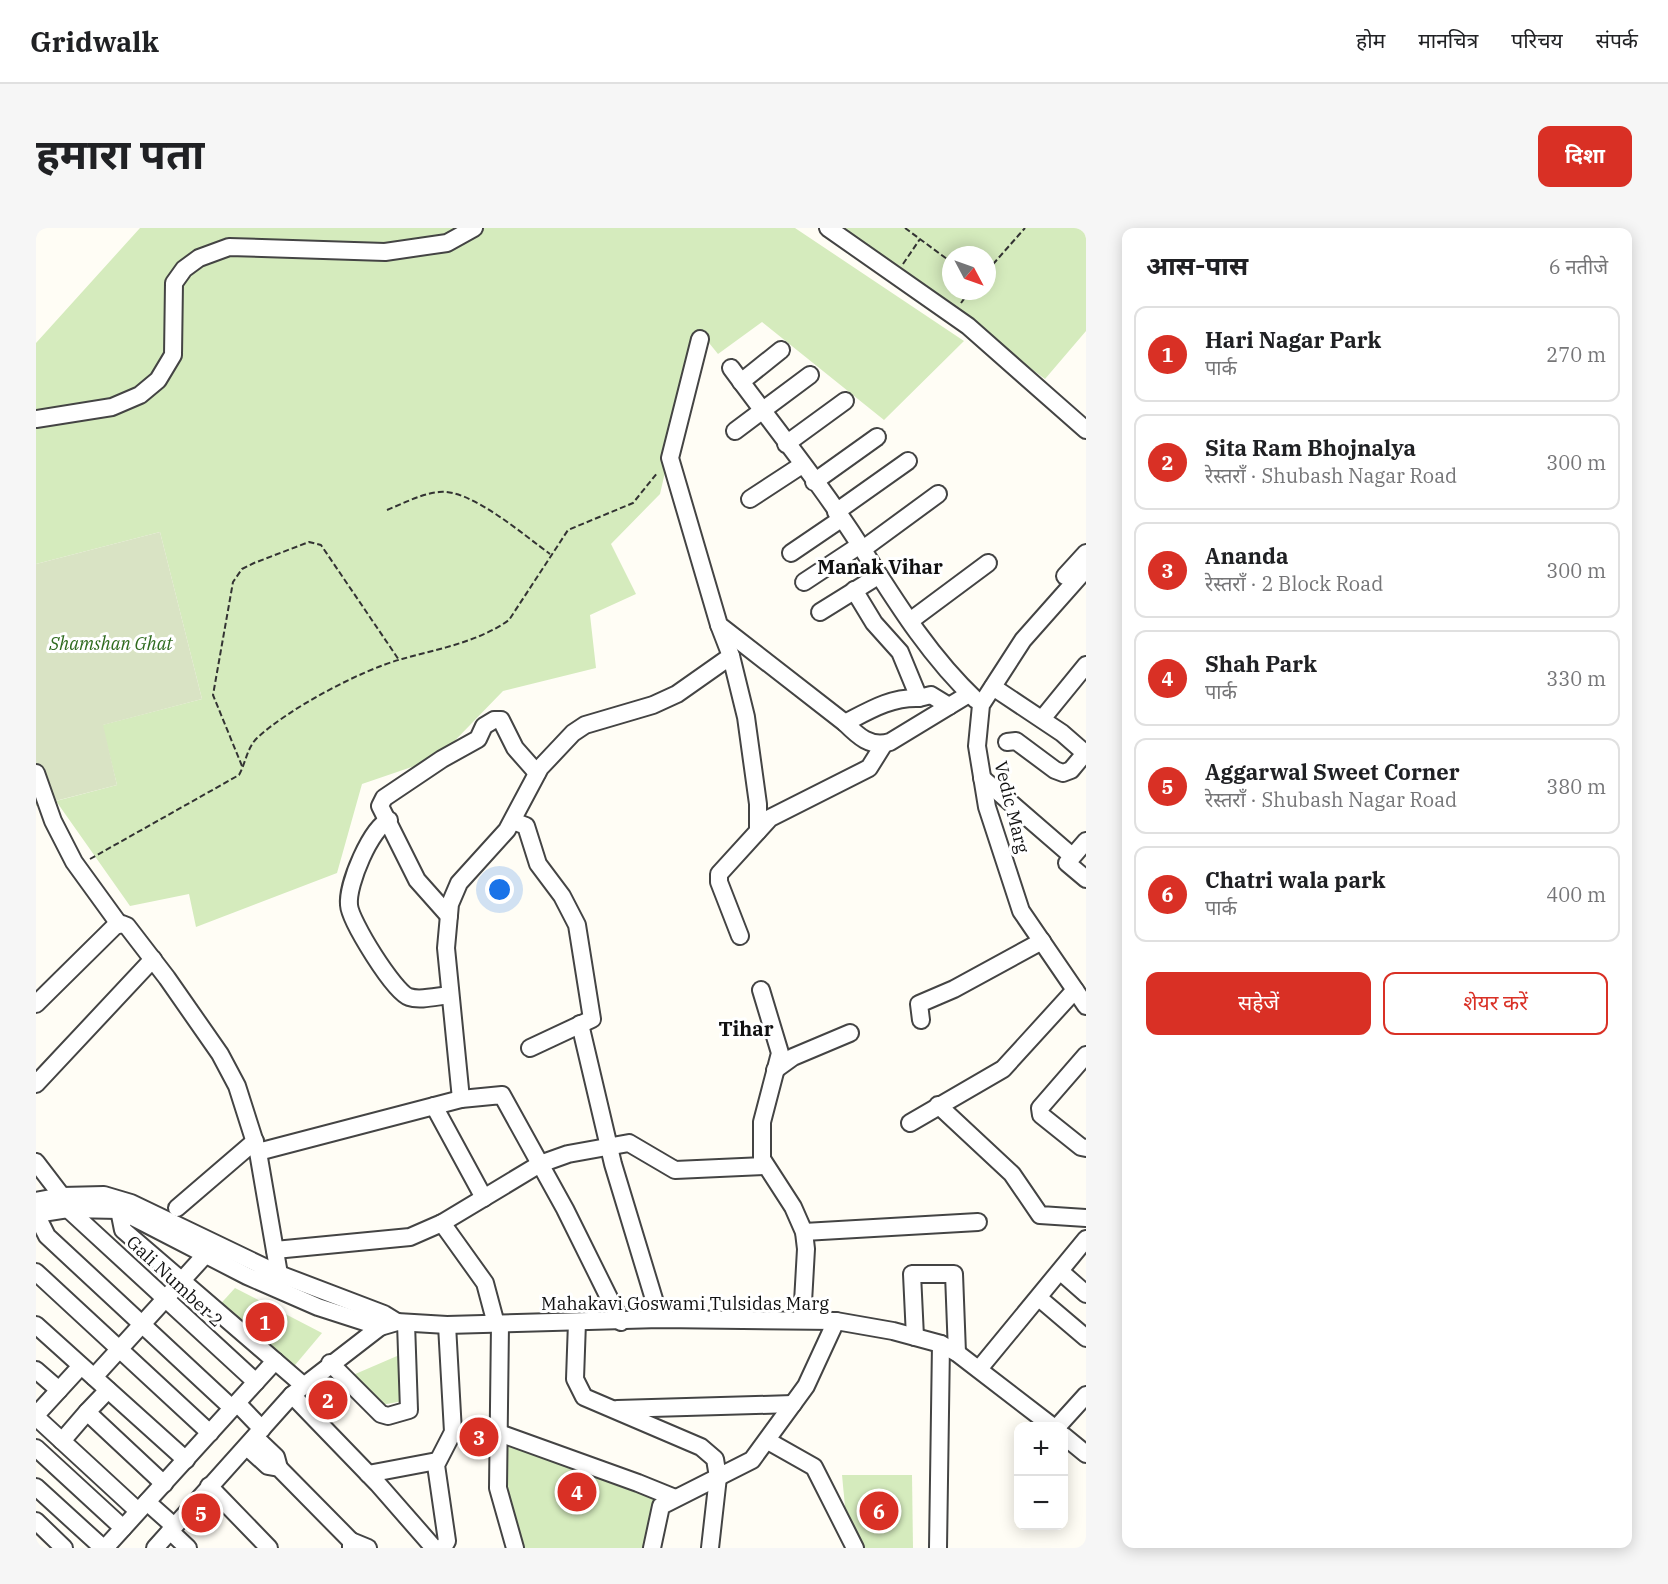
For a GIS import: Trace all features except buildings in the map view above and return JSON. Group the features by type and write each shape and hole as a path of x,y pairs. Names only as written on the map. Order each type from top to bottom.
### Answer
{"street":[{"path":"36,419 119,405 140,395 158,380 173,355 174,284 184,269 200,258 229,247 385,252 447,243 474,228"},
{"path":"828,228 968,326 1086,430"},
{"path":"700,339 670,458 719,625 731,656 746,717 758,804 758,831"},
{"path":"741,382 781,350"},
{"path":"731,368 861,547 878,576 910,621 975,700 949,706 884,744 869,768 779,812 758,831 718,876 740,936"},
{"path":"735,431 810,375"},
{"path":"786,444 845,401"},
{"path":"814,482 877,437"},
{"path":"791,553 908,461"},
{"path":"750,499 802,465"},
{"path":"804,582 861,547 938,494"},
{"name":"Vedic Marg","path":"1044,616 1058,585 1086,552"},
{"path":"910,621 988,563"},
{"name":"Vedic Marg","path":"1086,569 1023,640 993,687 975,700 977,746 987,807 1021,911 1086,1006"},
{"path":"820,612 878,576"},
{"path":"854,590 874,623 900,652 919,698"},
{"path":"719,625 845,723 862,740 884,744"},
{"path":"461,1099 446,948 450,904 459,883 513,821 537,773 579,728 653,705 677,694 731,656"},
{"path":"1042,719 1086,665"},
{"path":"993,687 1042,719 1086,753 1071,770 1063,773 1055,770 1016,741 1007,742"},
{"path":"845,723 884,703 902,697 919,698 931,695 949,706"},
{"path":"449,916 417,880 380,806 384,798 442,759 478,739 484,726 494,720 501,720 515,748 537,773"},
{"path":"36,773 53,821 77,867 153,959 230,1071 257,1147 279,1274"},
{"path":"982,778 1072,856"},
{"path":"389,820 382,823 372,834 350,888 350,913 374,955 401,992 415,998 450,995"},
{"path":"513,821 526,826 538,864 562,896 577,925 592,1019 530,1048"},
{"path":"1086,841 1067,863 1086,879"},
{"path":"36,1004 122,924"},
{"path":"921,1020 919,1004 954,989 1042,941"},
{"path":"36,1084 153,959"},
{"path":"761,990 780,1053 762,1122 761,1152 764,1166 792,1207 804,1232 806,1249 802,1320"},
{"path":"910,1123 1003,1069 1075,990"},
{"path":"580,1024 609,1146 660,1319"},
{"path":"775,1070 793,1058 850,1033"},
{"path":"1086,1055 1040,1108 1041,1115 1081,1147 1086,1148"},
{"path":"177,1208 257,1147 461,1099 502,1095 621,1322"},
{"path":"938,1105 1012,1174 1040,1215 1086,1218"},
{"path":"434,1106 484,1198"},
{"path":"275,1250 410,1237 442,1223 540,1164 568,1154 609,1146 629,1143 675,1170 764,1166"},
{"name":"Gali Number 2","path":"36,1162 65,1203 256,1382"},
{"name":"Mahakavi Goswami Tulsidas Marg","path":"36,1214 65,1203 104,1195 131,1203 279,1274 384,1314 401,1323"},
{"name":"Mahakavi Goswami Tulsidas Marg","path":"36,1201 119,1210 318,1307 380,1327 401,1323 447,1325 621,1322 660,1319 802,1320 836,1321 915,1337 941,1344 957,1353 1047,1422"},
{"path":"119,1210 123,1230 275,1361 368,1474 434,1548"},
{"path":"36,1214 48,1236 141,1325 234,1405 255,1437 268,1466 279,1468 351,1544 368,1548"},
{"path":"804,1232 978,1222"},
{"path":"442,1223 485,1283 498,1324 499,1499 516,1548"},
{"path":"979,1368 1061,1272 1086,1239"},
{"path":"94,1377 206,1254"},
{"path":"36,1272 210,1433"},
{"path":"1061,1272 1086,1294"},
{"path":"915,1337 912,1274 954,1274 957,1353"},
{"path":"1039,1298 1086,1338"},
{"path":"652,1548 660,1508 675,1498 745,1465 768,1440 806,1386 836,1321"},
{"path":"577,1322 575,1379 578,1390 584,1397 701,1447 715,1460 718,1477 710,1548"},
{"path":"330,1363 381,1414 388,1416 409,1410 401,1323"},
{"path":"36,1325 186,1460"},
{"path":"443,1548 447,1541 436,1470 437,1461 453,1432 447,1325"},
{"path":"167,1538 209,1486 297,1390 380,1327"},
{"path":"938,1548 941,1344"},
{"path":"36,1487 104,1548 275,1361"},
{"path":"36,1442 40,1420 58,1390 81,1366"},
{"path":"36,1370 58,1390"},
{"path":"62,1441 108,1390"},
{"path":"1062,1422 1086,1395"},
{"path":"609,1409 793,1404"},
{"path":"87,1412 164,1484"},
{"path":"40,1420 62,1441 142,1506 167,1538 188,1548"},
{"path":"499,1433 675,1498"},
{"path":"1068,1439 1086,1454"},
{"path":"768,1440 814,1467 855,1548"},
{"path":"36,1448 123,1528"},
{"path":"368,1474 437,1461"},
{"path":"209,1486 269,1548"},
{"path":"36,1521 64,1548"}],"path":[{"path":"905,228 942,255"},
{"path":"996,261 1025,228"},
{"path":"895,275 920,239"},
{"path":"77,867 239,775 245,756 256,739 322,693 399,660 438,651 496,629 509,620 550,554 568,530 633,503 670,458"},
{"path":"387,510 419,497 452,492 482,507 550,554"},
{"path":"243,767 213,695 233,582 242,569 309,542 321,545 399,660"}],"green space":[{"path":"140,228 795,228 964,341 884,420 762,322 718,354 705,338 690,363 660,494 611,544 636,594 590,615 596,668 503,691 438,758 362,784 337,873 196,927 189,894 130,906 56,801 117,785 102,725 202,699 160,532 36,564 36,343"},
{"path":"840,228 1086,228 1086,331 1045,379"},
{"name":"Shamshan Ghat","path":"160,532 202,699 103,725 117,785 36,806 36,564"},
{"path":"235,1288 322,1333 290,1371 214,1311"},
{"path":"404,1353 403,1401 376,1406 346,1378"},
{"path":"505,1436 659,1495 650,1513 646,1548 522,1548 503,1488"},
{"path":"842,1475 912,1475 913,1548 849,1548"}],"place":[{"name":"Hari Nagar Park","path":"265,1322"},
{"name":"Sita Ram Bhojnalya","path":"328,1400"},
{"name":"Ananda","path":"479,1437"},
{"name":"Shah Park","path":"577,1492"},
{"name":"Chatri wala park","path":"879,1511"},
{"name":"Aggarwal Sweet Corner","path":"201,1513"}],"district":[{"name":"Manak Vihar","path":"880,566"},
{"name":"Tihar","path":"746,1028"}]}
